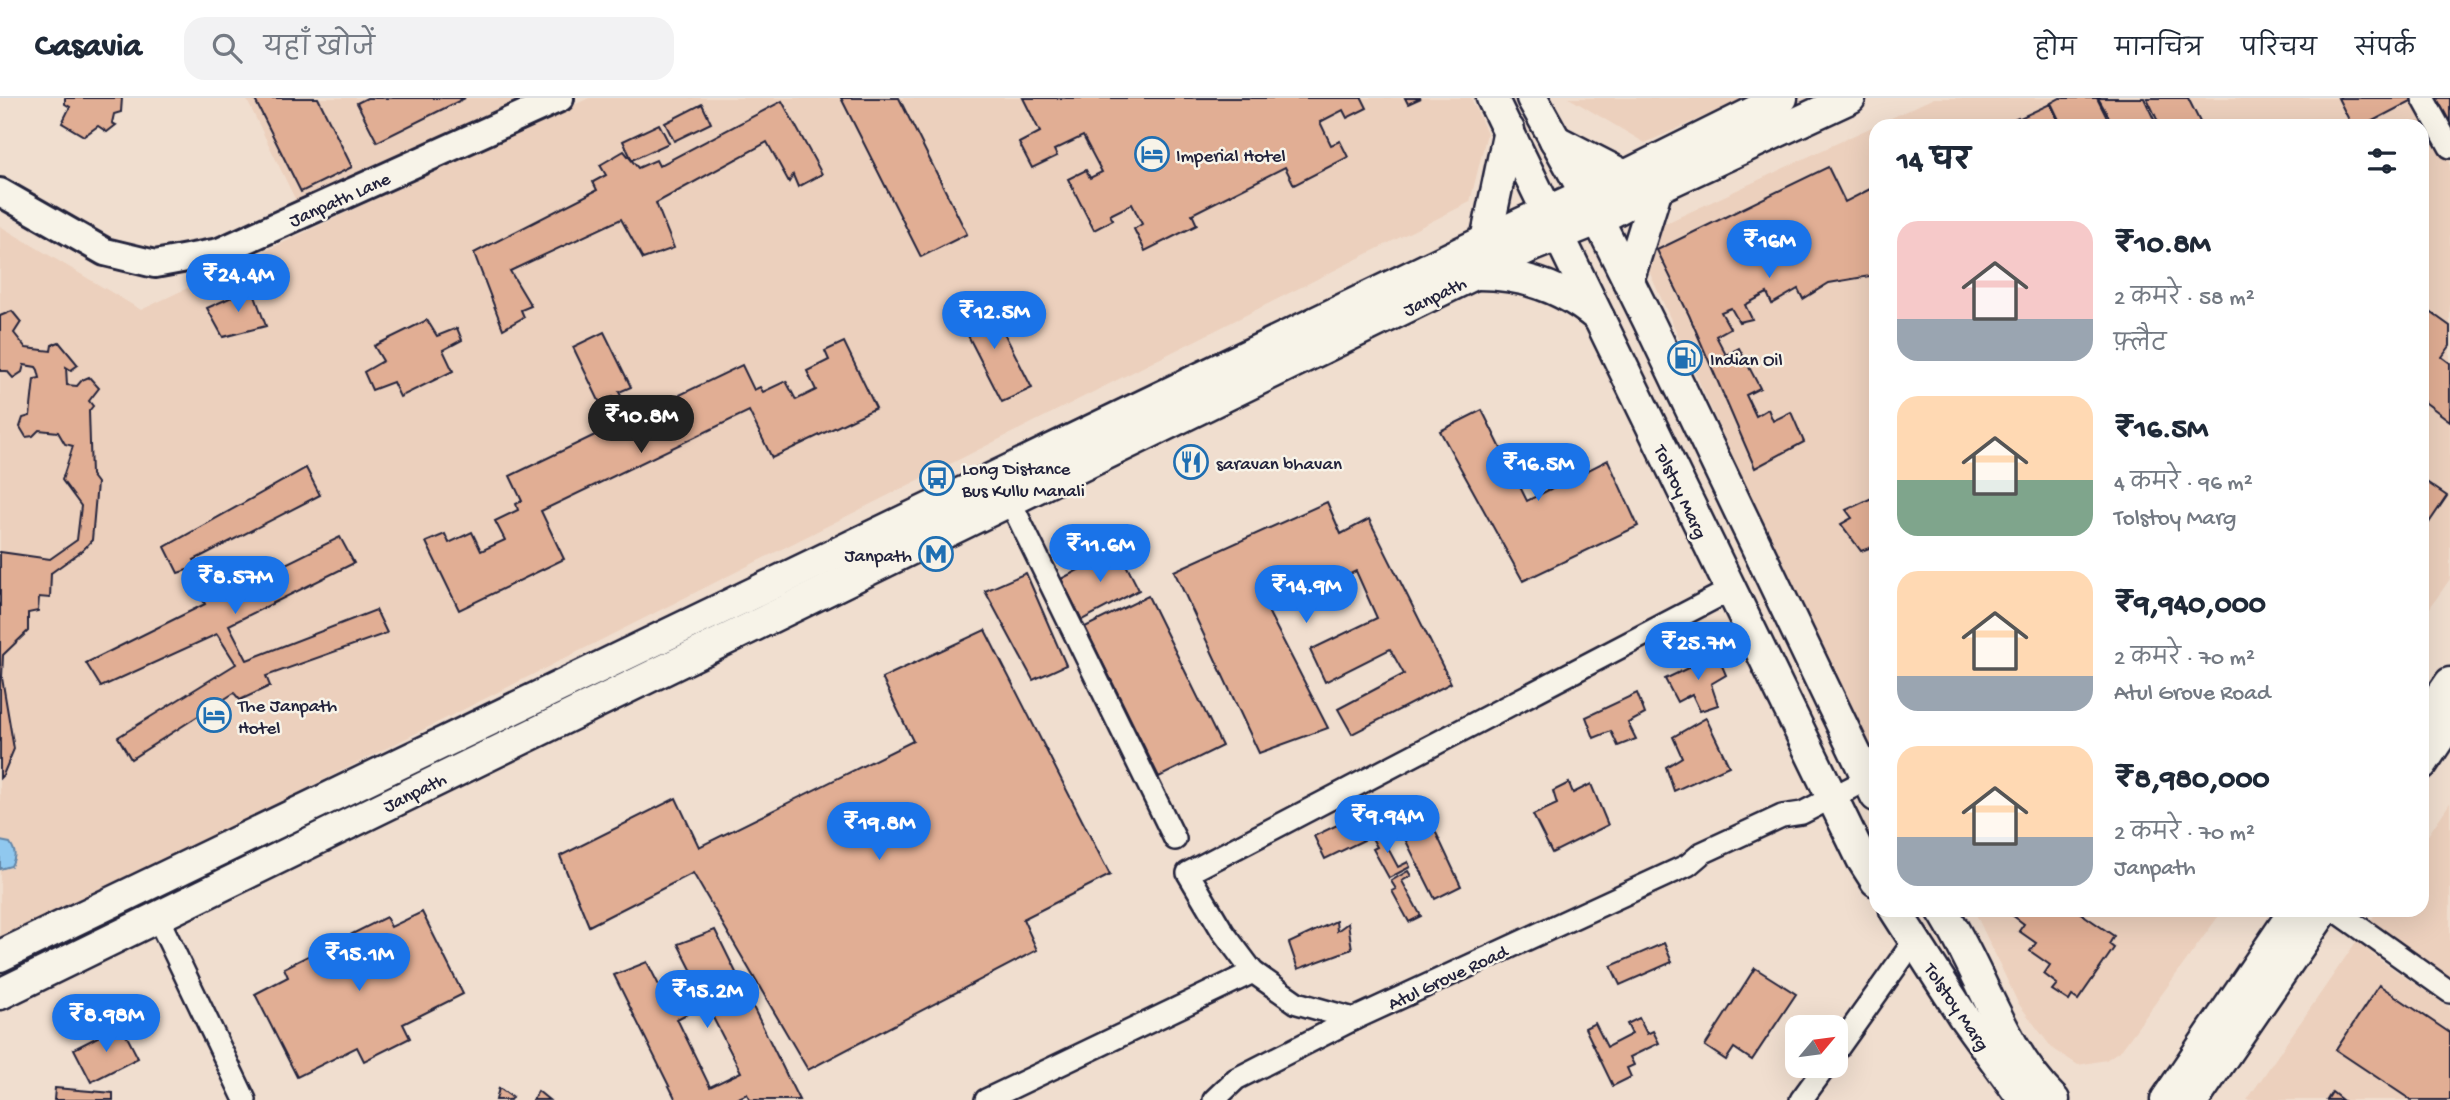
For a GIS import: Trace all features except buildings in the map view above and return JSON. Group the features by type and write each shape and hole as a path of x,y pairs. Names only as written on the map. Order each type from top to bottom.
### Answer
{"main road":[{"name":"Tolstoy Marg","path":"1492,98 1869,870"},
{"path":"1532,98 1585,193 1869,781"},
{"name":"Janpath","path":"0,993 1476,275 1554,222 1585,193 1625,176 1781,98"},
{"name":"Janpath","path":"0,956 1486,240 1554,222 1597,220 1657,188 1850,98"},
{"path":"1486,240 1508,130"},
{"path":"1555,140 1625,176"},
{"path":"1628,281 1657,188"},
{"path":"1476,275 1516,277 1553,288 1571,297 1602,321"},
{"path":"2429,714 2450,683"},
{"path":"2429,754 2450,722"},
{"name":"Tolstoy Marg","path":"1899,917 2024,1100"},
{"name":"Tolstoy Marg","path":"1946,917 2016,1049 2038,1084 2054,1100"},
{"path":"2177,1098 2291,917"},
{"path":"2141,1100 2177,1098 2319,917"},
{"path":"1937,976 1960,1028 2006,1100"}],"street":[{"name":"Janpath Lane","path":"0,192 105,252 155,264 219,252 560,98"},
{"path":"2423,98 2450,147"},
{"path":"1010,501 1175,839"},
{"path":"1354,1019 1297,1003 1253,972 1223,933 1188,873 1730,590"},
{"name":"Atul Grove Road","path":"1214,1100 1236,1079 1354,1019 1688,865 1702,853 1782,816 1802,813 1833,799 1869,788"},
{"path":"157,916 245,1100"},
{"path":"2345,917 2450,992"},
{"path":"1848,1034 1914,941"},
{"path":"986,1100 1253,972"},
{"path":"1801,1100 1817,1078"}],"shaded area":[{"path":"246,98 520,98 298,205"},
{"path":"589,98 1471,98 1487,133 1470,202 0,943 0,226 141,310"},
{"path":"1569,98 1746,98 1645,143"},
{"path":"1934,98 2450,98 2450,579 2429,609 2429,119 1889,119"},
{"path":"1869,128 1869,759 1647,267 1662,225"},
{"path":"2450,803 2450,998 2367,951 2450,1008 2450,1100 2247,1100 2373,917 2429,917 2429,834"},
{"path":"1977,917 2218,917 2122,1049 2106,1060 2078,1065 2052,1048 2018,1003"}],"water":[{"path":"0,841 10,843 15,854 11,866 0,869"}],"place":[{"name":"Imperial Hotel","path":"1152,154"},
{"name":"Indian Oil","path":"1685,358"},
{"name":"saravan bhavan","path":"1191,462"},
{"name":"Long Distance Bus Kullu Manali","path":"937,478"},
{"name":"Janpath","path":"936,554"},
{"name":"The Janpath Hotel","path":"214,715"}]}
